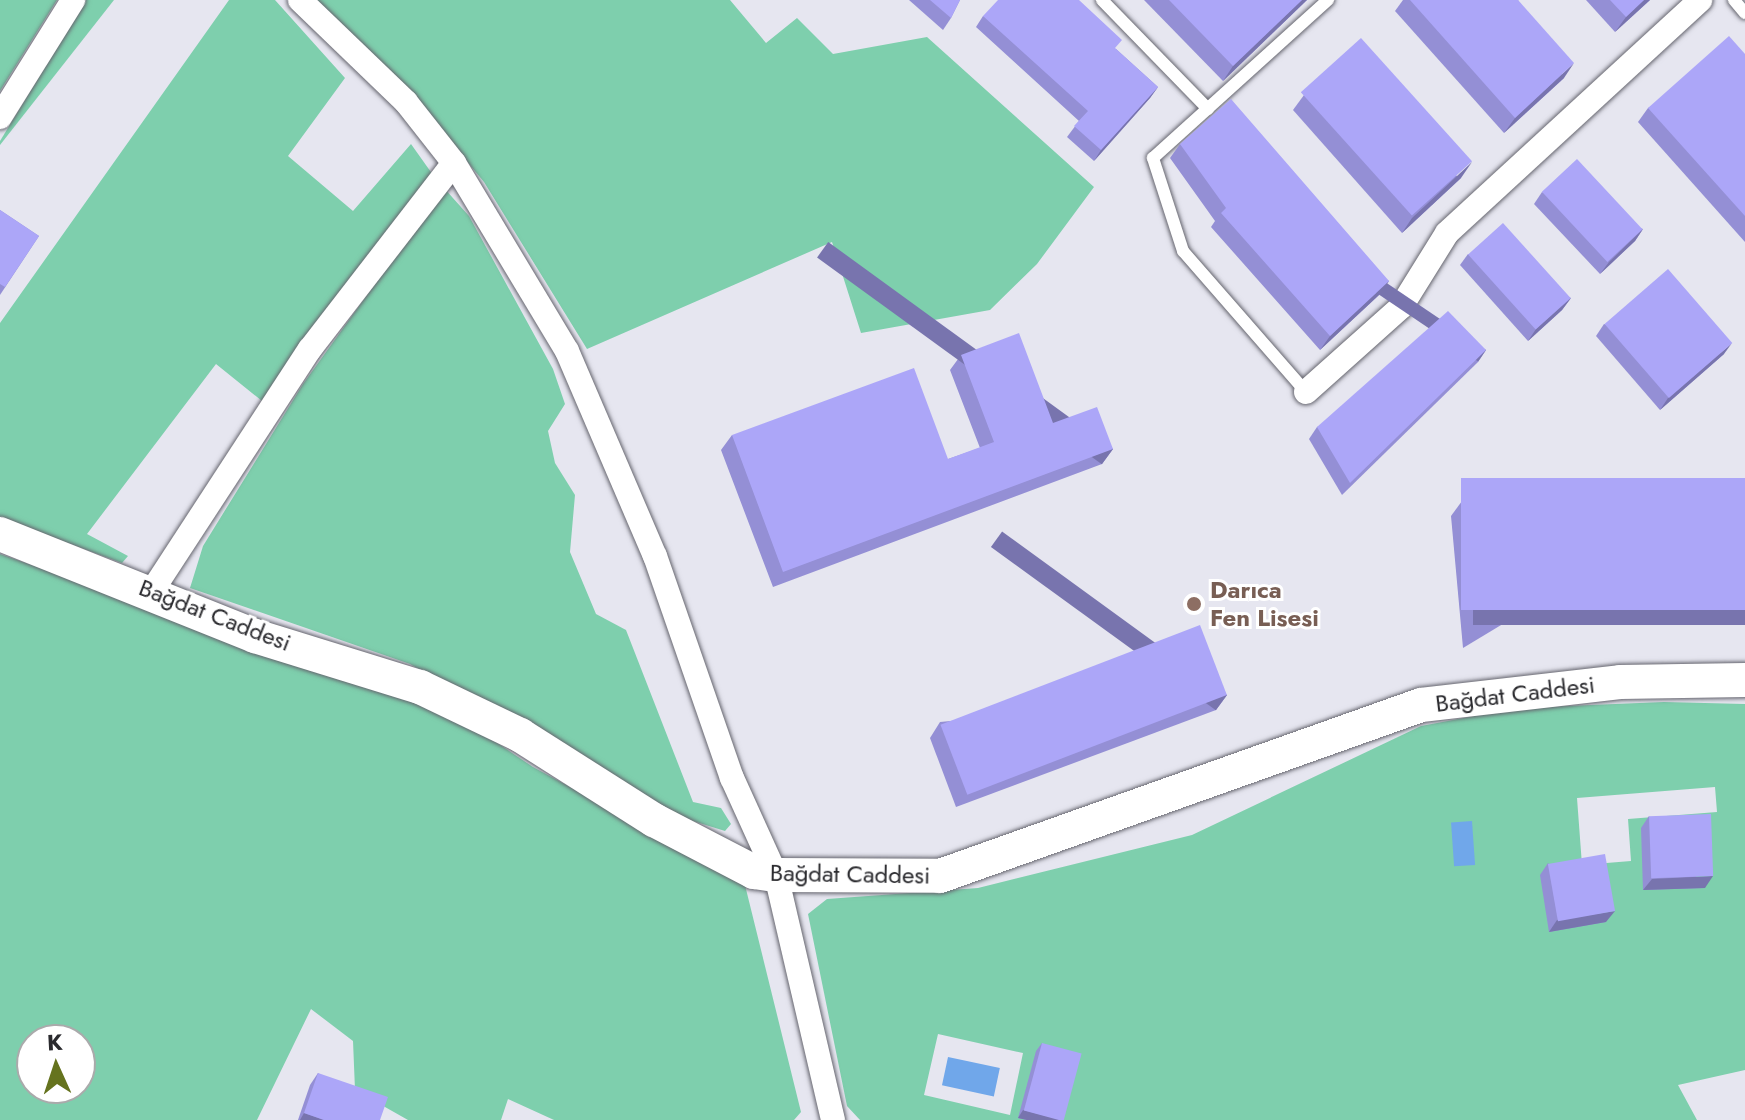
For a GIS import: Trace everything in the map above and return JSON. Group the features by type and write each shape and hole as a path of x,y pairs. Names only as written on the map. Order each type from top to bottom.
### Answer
{"street":[{"path":"0,117 73,0"},
{"path":"300,0 406,102 454,163 567,351 655,556 732,778 776,875 833,1120"},
{"path":"1306,392 1401,307 1447,233 1700,0"},
{"path":"152,591 310,349 454,163"},
{"name":"Bağdat Caddesi","path":"0,534 152,591 255,636 420,687 520,735 679,833 754,872 776,875 940,876 1421,705 1620,682 1745,680"}],"lane":[{"path":"1102,0 1208,109"},
{"path":"1306,392 1183,251 1153,158 1328,0"},
{"path":"1734,0 1745,13"}],"green space":[{"path":"0,0 57,0 0,91"},
{"path":"86,0 114,0 0,145 0,141"},
{"path":"229,0 275,0 345,78 288,156 353,211 411,144 433,175 267,405 216,364 87,534 128,556 122,563 0,518 0,323"},
{"path":"313,0 730,0 766,43 797,18 833,54 927,37 1094,187 1037,264 990,310 861,333 832,242 587,349 484,182 412,95"},
{"path":"444,188 469,216 553,369 565,404 548,431 555,463 575,495 570,552 596,614 626,630 693,802 721,808 731,824 725,831 677,816 410,664 190,588 203,546 303,384"},
{"path":"0,554 448,710 533,767 744,881 801,1112 794,1120 554,1120 508,1099 501,1120 408,1120 355,1090 353,1041 311,1009 257,1120 0,1120"},
{"path":"1664,702 1745,704 1745,1070 1678,1085 1697,1120 860,1120 847,1106 808,914 827,899 978,888 1192,835 1421,726 1517,708","holes":["1715,787 1717,812 1628,819 1631,861 1582,865 1577,798","938,1034 1023,1053 1010,1115 924,1095"]}],"water":[{"path":"1472,821 1475,865 1454,866 1451,822"},
{"path":"948,1057 1000,1068 994,1096 942,1085"}],"building":[{"path":"930,0 960,0 951,18"},
{"path":"998,0 1079,0 1122,40 1115,48 1158,87 1101,150 1074,126 1088,111 983,16"},
{"path":"1169,0 1302,0 1233,66"},
{"path":"1410,0 1518,0 1574,63 1515,118"},
{"path":"1610,0 1644,0 1626,17"},
{"path":"1729,36 1745,54 1745,216 1648,108"},
{"path":"1361,38 1472,161 1412,216 1301,92"},
{"path":"1231,99 1389,281 1330,336 1221,213 1226,208 1180,144"},
{"path":"1577,159 1642,229 1607,262 1542,192"},
{"path":"0,210 39,236 5,287 0,284"},
{"path":"1503,223 1571,298 1536,330 1468,254"},
{"path":"1668,269 1732,343 1669,398 1605,324"},
{"path":"1448,311 1486,350 1350,483 1317,427"},
{"path":"1019,333 1053,423 1097,407 1113,449 783,572 732,435 914,368 948,459 994,442 961,355"},
{"path":"1461,478 1745,478 1745,610 1461,610"},
{"path":"1200,625 1227,695 967,795 940,725"},
{"path":"1711,814 1713,876 1651,878 1649,816"},
{"path":"1605,854 1615,911 1558,921 1548,864"},
{"path":"1042,1043 1082,1054 1064,1120 1024,1111"},
{"path":"318,1073 388,1097 380,1120 324,1120 304,1113"}],"place":[{"name":"Darıca Fen Lisesi","path":"1194,604"}]}
